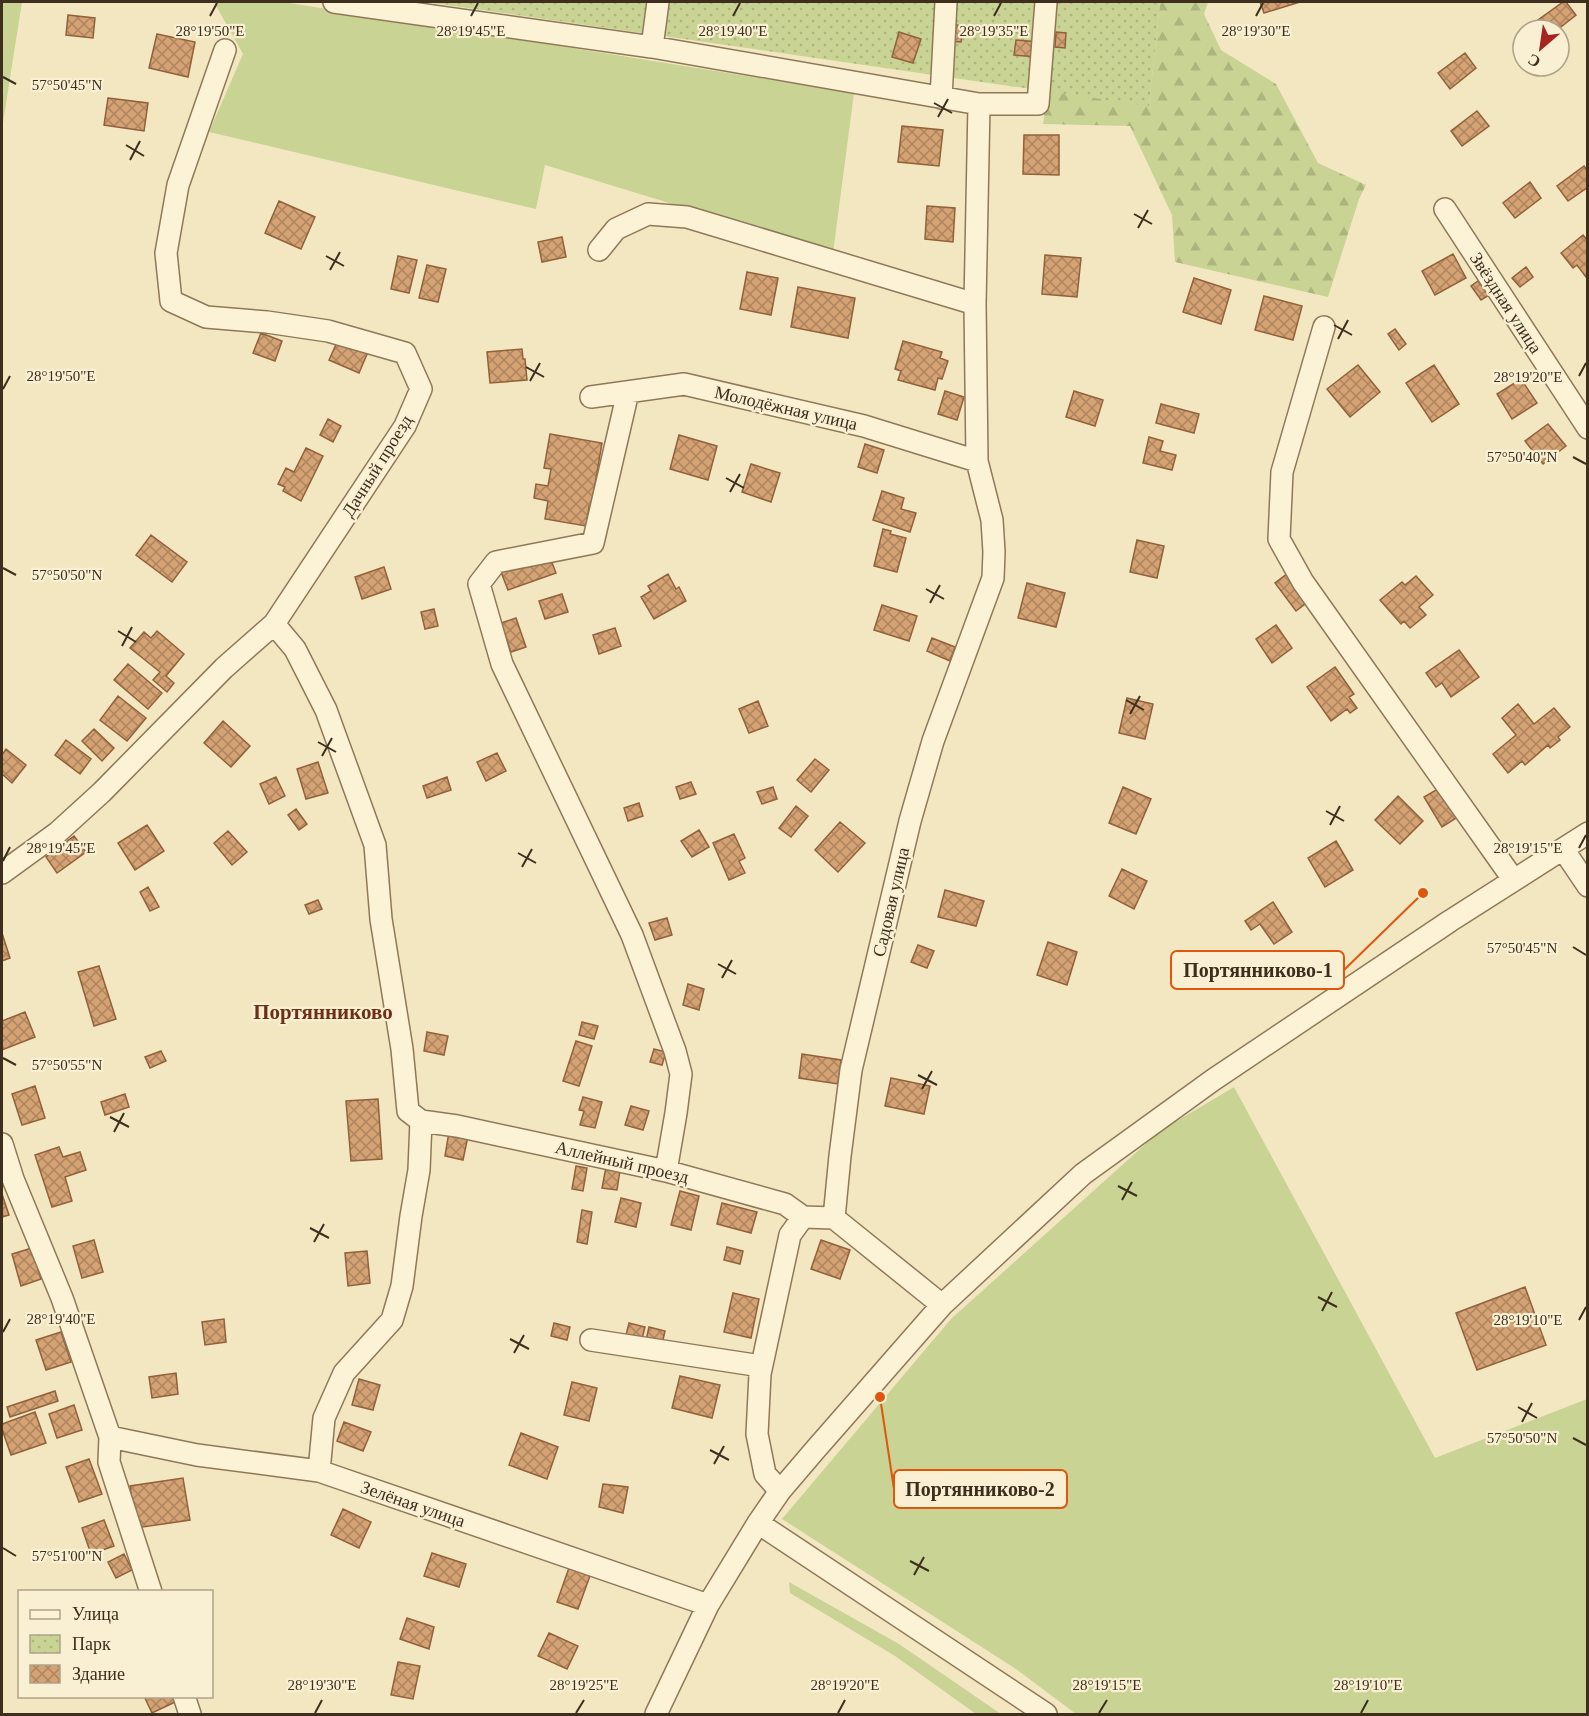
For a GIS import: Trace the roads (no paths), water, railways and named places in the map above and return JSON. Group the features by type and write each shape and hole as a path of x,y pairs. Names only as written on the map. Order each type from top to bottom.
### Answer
{"street":[{"path":"334,2 652,47 979,104 1038,104 1046,2"},
{"path":"652,47 658,2"},
{"path":"941,98 946,2"},
{"name":"Дачный проезд","path":"2,873 57,833 95,799 224,668 274,624 405,426 421,389 405,353 328,330 206,317 171,301 166,254 178,185 225,50"},
{"name":"Садовая улица","path":"834,1218 851,1070 910,821 933,741 993,578 992,520 977,461 975,304 979,104"},
{"name":"Звёздная улица","path":"1445,209 1587,428"},
{"path":"599,250 616,230 648,214 687,217 975,304"},
{"path":"1324,327 1282,472 1279,539 1303,582 1513,879"},
{"name":"Молодёжная улица","path":"591,397 684,384 864,426 977,461"},
{"path":"628,392 593,543 496,562 479,584 502,664 632,935 675,1051 681,1074 666,1171"},
{"path":"274,624 295,649 326,710 375,845 381,919 414,1116 419,1170 402,1286 392,1320 344,1373 324,1418 319,1471"},
{"path":"656,1714 708,1605 780,1491 942,1305 1083,1174 1213,1080 1513,879 1587,833"},
{"path":"1563,849 1587,886"},
{"name":"Аллейный проезд","path":"414,1116 666,1171 785,1204 803,1217 834,1218"},
{"path":"2,1144 13,1179 62,1298 110,1437 109,1462 150,1590"},
{"path":"780,1491 765,1474 757,1434 761,1366 790,1235 803,1217"},
{"path":"834,1218 942,1305"},
{"path":"591,1340 761,1366"},
{"name":"Зелёная улица","path":"110,1437 197,1455 319,1471 708,1605"},
{"path":"758,1523 1046,1714"},
{"path":"185,1698 190,1714"}],"place":[{"name":"Портянниково-1","path":"1423,893"},
{"name":"Портянниково-2","path":"880,1397"}],"district":[{"name":"Портянниково","path":"323,1012"}]}
